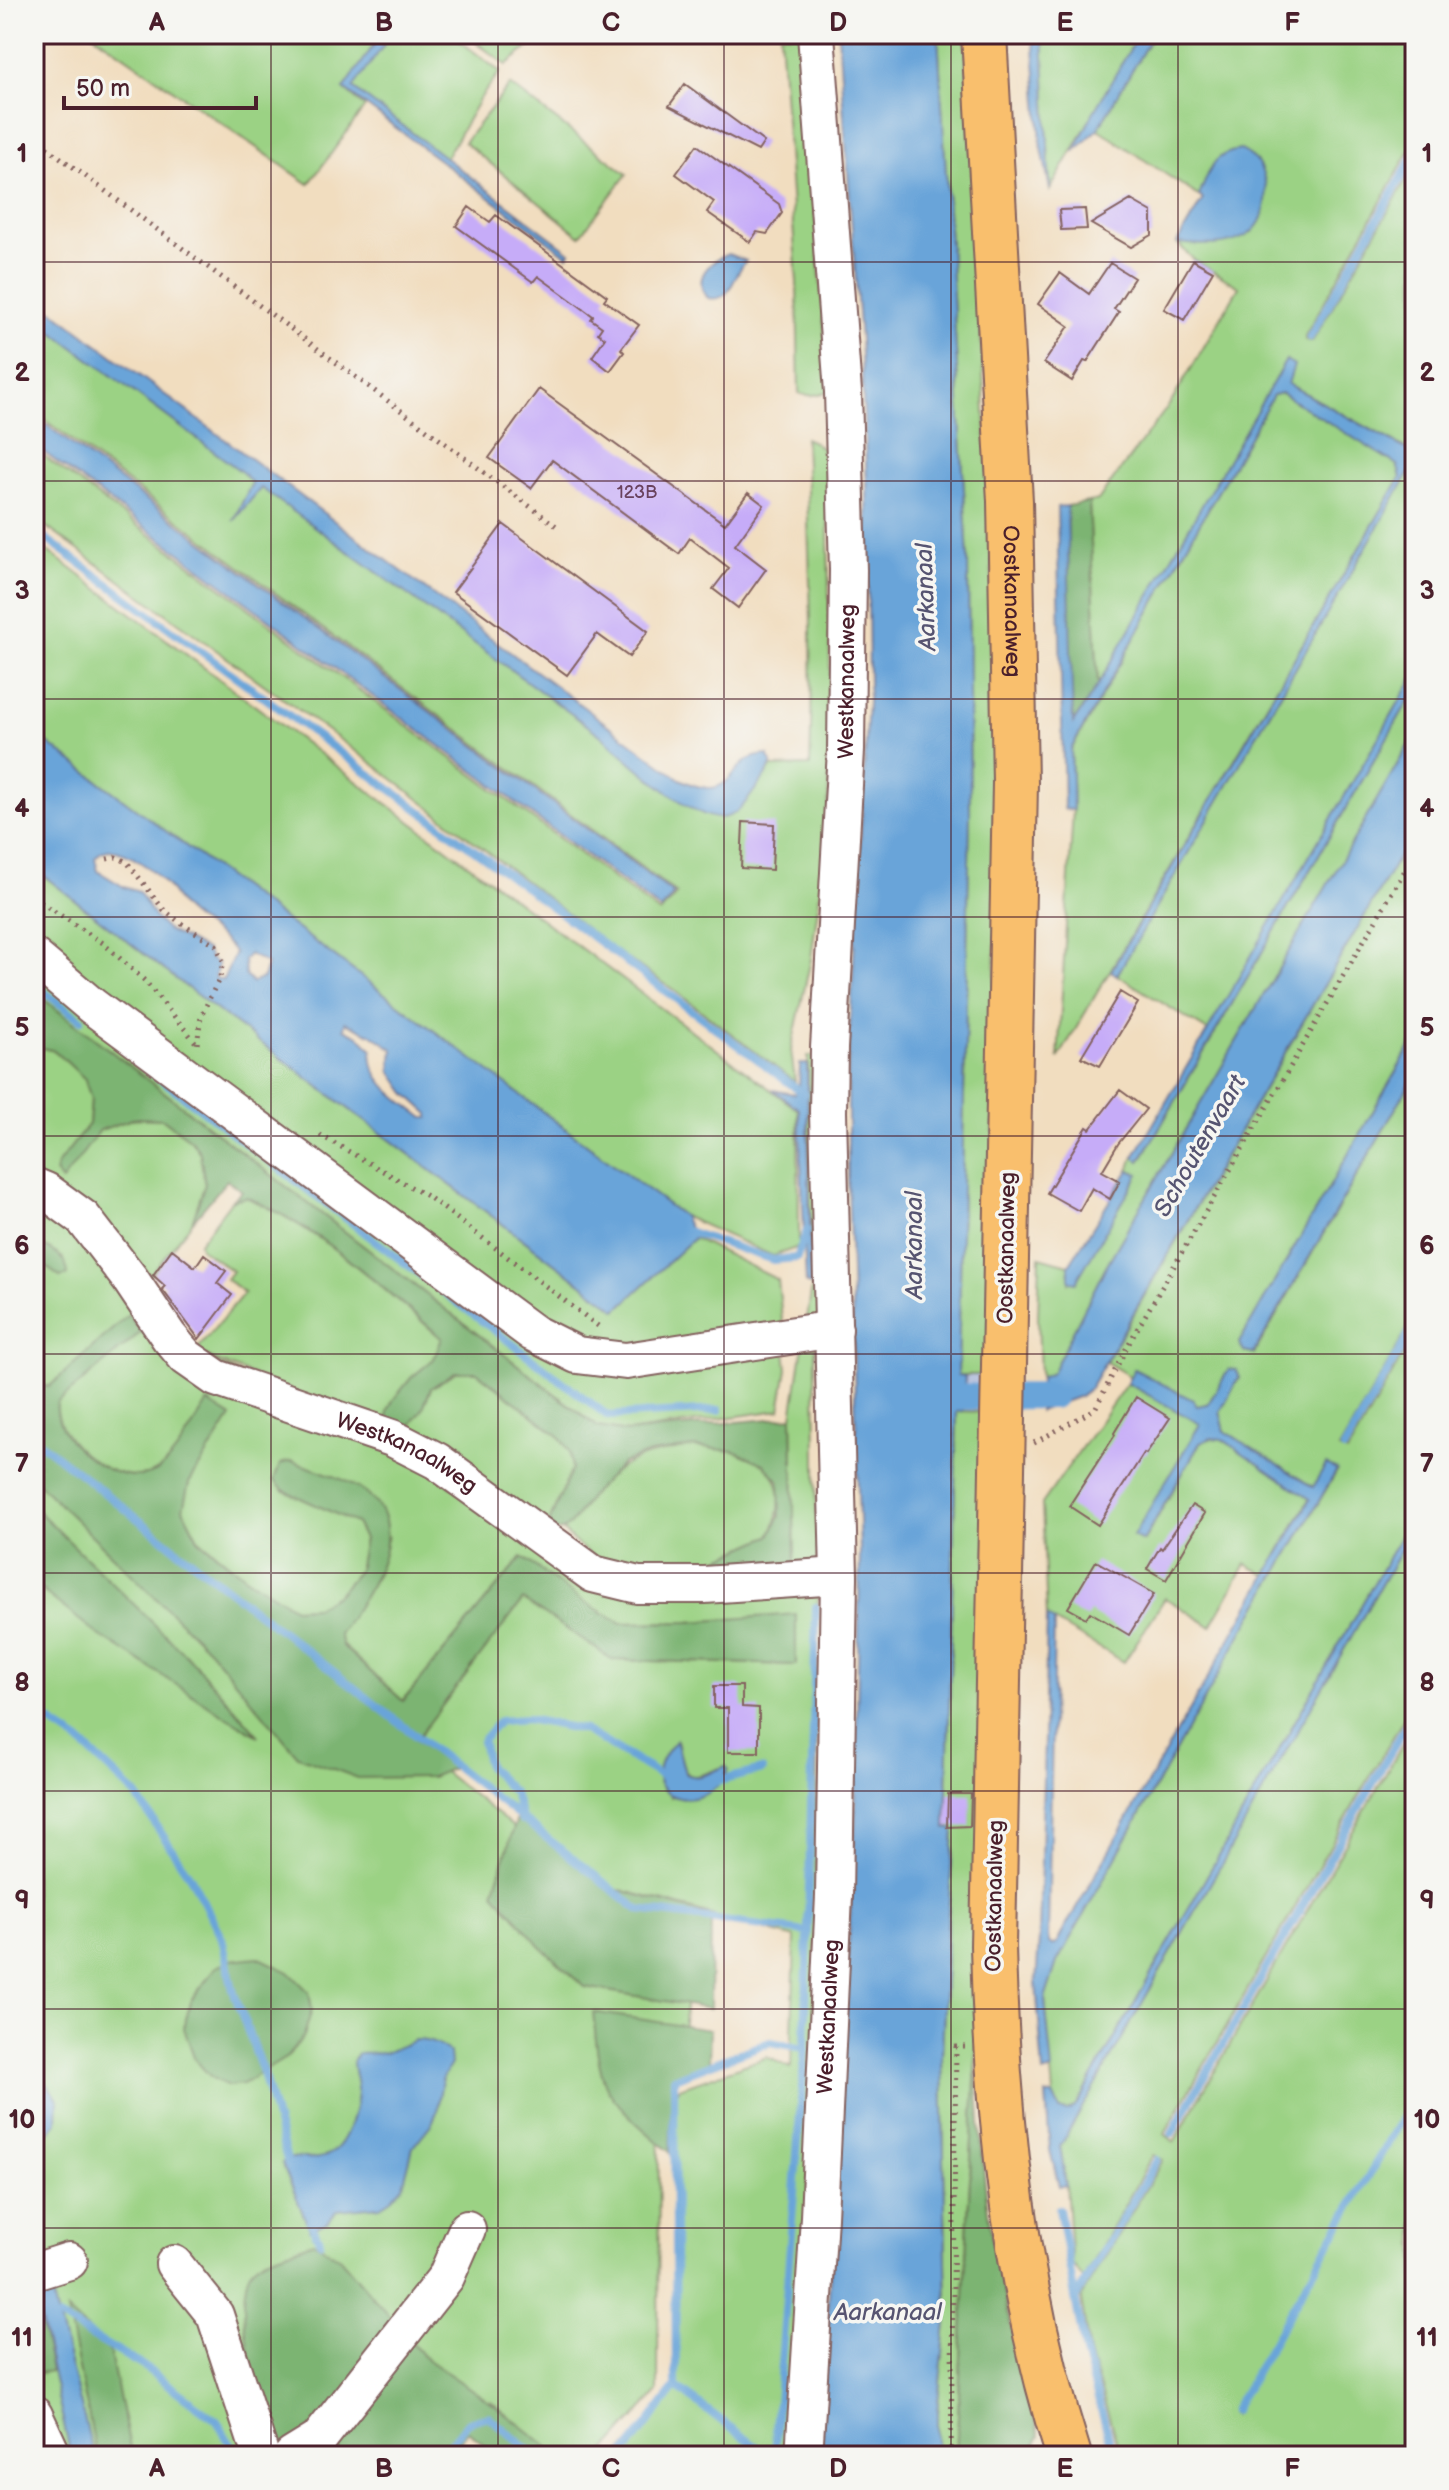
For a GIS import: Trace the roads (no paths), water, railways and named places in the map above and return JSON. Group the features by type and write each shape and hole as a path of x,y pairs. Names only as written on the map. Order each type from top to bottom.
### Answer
{"main road":[{"name":"Oostkanaalweg","path":"984,34 1010,501 1015,783 1006,1348 1016,1442 993,1946 995,2045 1002,2130 1028,2302 1069,2456"}],"street":[{"name":"Westkanaalweg","path":"804,2456 833,1927 839,1576 828,1112 845,780 848,570 843,392 816,34"},
{"path":"34,957 92,1006 533,1333 577,1355 631,1360 834,1329"},
{"name":"Westkanaalweg","path":"34,1186 83,1218 169,1337 186,1357 216,1378 392,1438 437,1461 593,1574 638,1585 704,1585 839,1576"},
{"path":"292,2456 318,2440 446,2277 467,2229"},
{"path":"34,2272 69,2261"},
{"path":"174,2264 215,2315 261,2456"},
{"path":"34,2415 53,2456"}],"water":[{"path":"360,34 369,34 384,45 353,88 570,252 568,256 344,89 374,45"},
{"name":"Aarkanaal","path":"838,34 938,34 968,559 970,816 958,1375 965,1376 963,1411 957,1412 946,1828 954,1829 942,2056 947,2313 937,2412 937,2456 820,2456 855,1829 860,1552 848,1178 848,1064 869,684 867,485 861,354"},
{"path":"1033,34 1043,34 1050,190 1041,143"},
{"path":"1139,34 1153,34 1098,129 1074,152 1093,113"},
{"path":"1241,150 1256,161 1265,180 1264,212 1254,230 1230,242 1212,245 1177,243 1203,199 1199,196 1217,159"},
{"path":"728,254 746,261 723,296 708,298 701,284 702,277 709,266"},
{"path":"34,297 680,779 699,787 712,788 722,785 754,757 768,755 772,763 766,775 746,802 725,817 706,815 691,808 599,734 261,488 233,521 252,483 243,473 34,318"},
{"path":"1286,360 1294,365 1288,384 1413,453 1415,451 1415,463 1117,975 1111,971 1401,477 1397,465 1281,393 1273,395 1071,749 1073,810 1064,809 1057,507 1067,506 1073,723"},
{"path":"34,416 674,894 661,910 34,445"},
{"path":"1415,675 1415,690 1140,1161 1134,1157"},
{"path":"34,733 683,1216 694,1238 617,1310 185,986 34,868","holes":["109,850 125,854 148,868 167,886 182,907 229,946 235,953 223,980 215,978 218,964 211,960 206,950 167,930 155,918 139,892 98,871 95,858","249,954 267,964 263,978 252,983 245,975 244,960","345,1022 393,1049 391,1071 406,1093 429,1114 429,1118 424,1118 388,1089 375,1070 372,1049 359,1036 344,1029"]},
{"path":"1415,734 1415,829 1090,1388 1080,1396 1039,1411 1040,1378 1052,1373 1105,1268"},
{"path":"1415,1039 1415,1075 1253,1354 1244,1352 1239,1343"},
{"path":"800,1064 807,1064 811,1285 806,1284 799,1109 773,1090 794,1094 799,1086"},
{"path":"1129,1170 1139,1174 1076,1282 1069,1281 1069,1265"},
{"path":"1134,1369 1193,1400 1197,1406 1208,1404 1229,1369 1236,1370 1239,1377 1220,1412 1225,1431 1313,1487 1326,1465 1337,1470 1057,1962 1045,1999 1052,2070 1043,2073 1036,1983 1047,1617 1054,1621 1048,1943 1052,1945 1057,1942 1310,1499 1222,1439 1211,1438 1200,1443 1143,1541 1133,1536 1200,1424 1127,1383"},
{"path":"1415,1511 1415,1525 1060,2147 1066,2185 1059,2187 1050,2150 1046,2095 1053,2095 1060,2110 1068,2111 1076,2106"},
{"path":"676,1740 685,1773 700,1776 726,1766 728,1770 717,1786 703,1795 688,1799 674,1796 663,1789 658,1776 662,1760"},
{"path":"415,2040 430,2042 446,2050 450,2053 451,2064 442,2079 437,2112 432,2123 413,2147 403,2186 380,2206 337,2210 328,2222 310,2230 282,2163 295,2158 327,2155 342,2142 356,2102 353,2062 357,2054 385,2053"},
{"path":"34,2066 58,2099 57,2123 49,2132 34,2125"},
{"path":"34,2192 37,2195 47,2265 34,2268"},
{"path":"50,2286 94,2456 71,2456 34,2290"}],"waterway":[{"path":"1310,337 1415,154"},
{"path":"34,530 804,1094"},
{"path":"34,984 81,1020"},
{"path":"134,1059 608,1416 719,1410"},
{"path":"681,1229 773,1260 797,1258 807,1230"},
{"path":"1344,1448 1415,1324"},
{"name":"Schoutenvaart","path":"929,1397 1053,1396 1063,1379"},
{"path":"34,1438 639,1910 807,1932"},
{"path":"805,2048 816,1607"},
{"path":"1172,2133 1415,1710"},
{"path":"44,1718 79,1741 136,1795 191,1878 222,1938 233,1990 263,2073 289,2167"},
{"path":"522,1820 514,1793 488,1767 482,1741 499,1721 527,1719 584,1730 665,1778"},
{"path":"715,1782 762,1770"},
{"path":"623,2456 676,2387 674,2078 770,2042 805,2048 774,2456"},
{"path":"1233,2411 1415,2095"},
{"path":"1075,2299 1157,2160"},
{"path":"1059,2209 1085,2353 1114,2456"},
{"path":"310,2221 320,2242"},
{"path":"60,2318 143,2366 217,2421 237,2456"},
{"path":"676,2387 769,2456"},
{"path":"440,2456 468,2422 488,2416 536,2456"}]}
